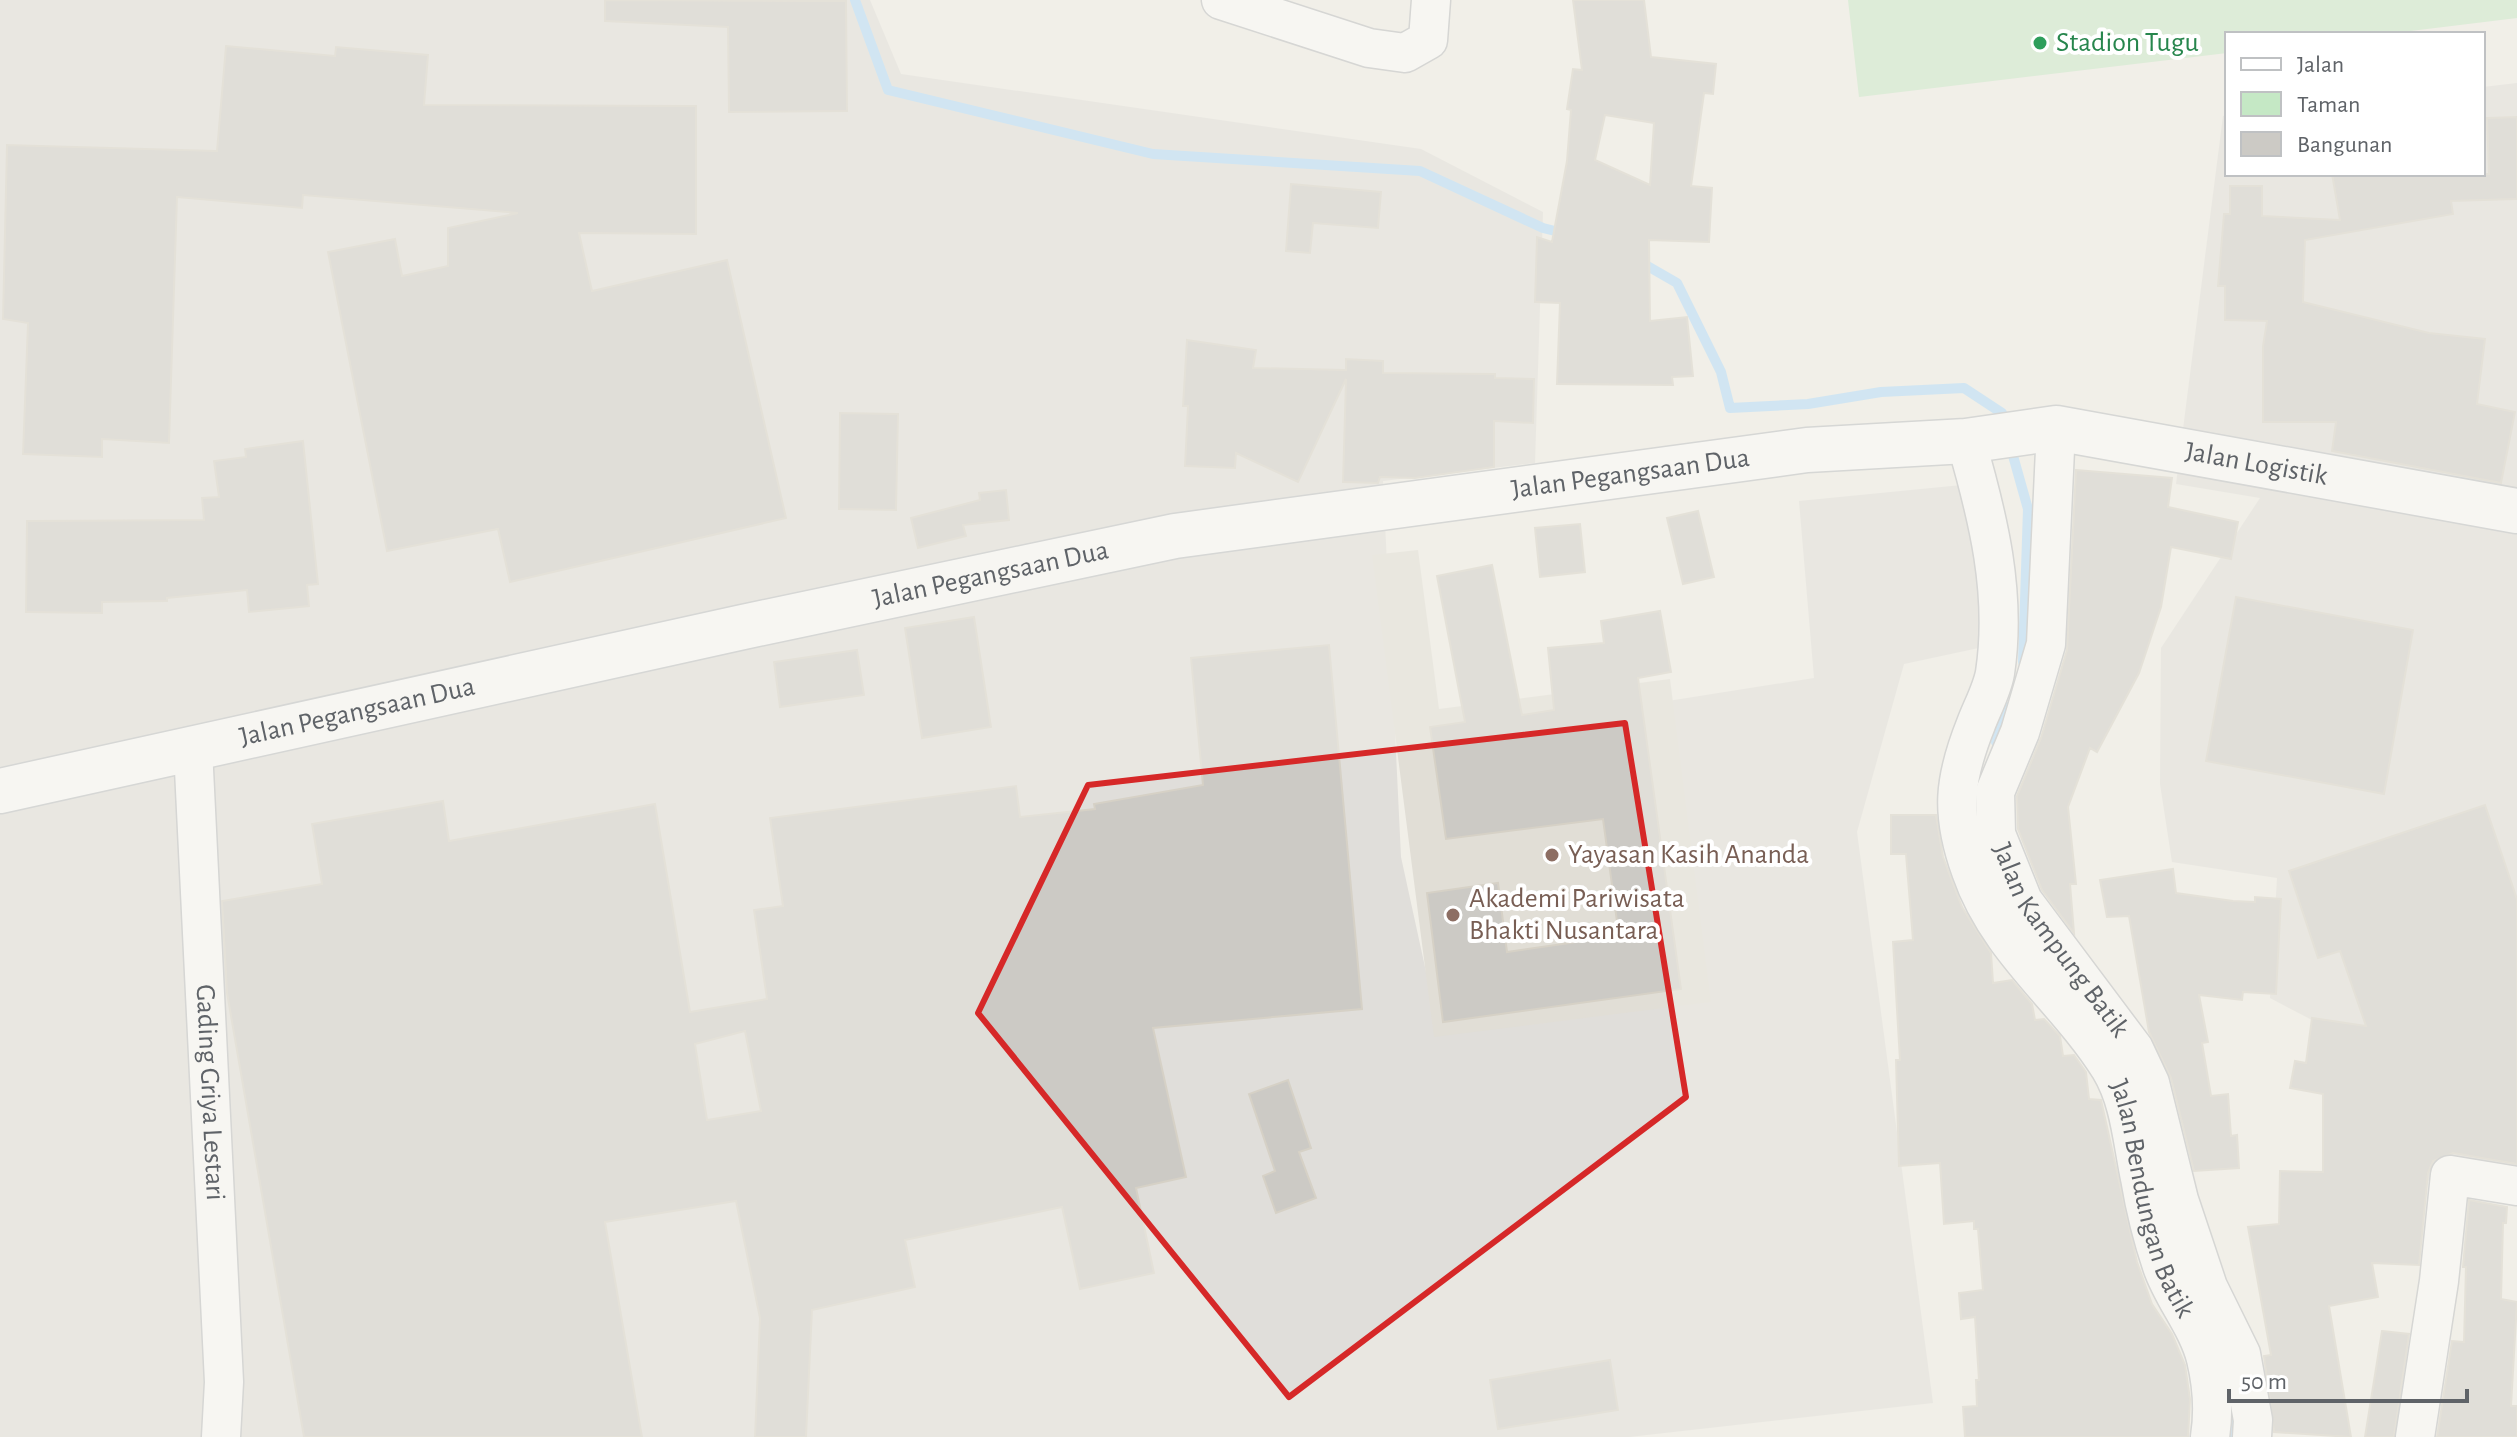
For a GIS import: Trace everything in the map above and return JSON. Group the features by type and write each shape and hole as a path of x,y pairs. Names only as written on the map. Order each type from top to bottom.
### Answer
{"main road":[{"name":"Jalan Logistik","path":"2012,433 2517,511"},
{"name":"Jalan Pegangsaan Dua","path":"0,791 743,627 1175,536 1807,450 2012,433"}],"street":[{"path":"1221,0 1369,48 1405,53 1428,40 1432,4"},
{"name":"Jalan Bendungan Batik","path":"2012,433 1990,529 1997,568 1999,625 1994,677 1963,757 1956,788 1959,830 1971,873 2022,962 2087,1035 2122,1091 2149,1223 2163,1269 2205,1356 2211,1387 2210,1437"},
{"name":"Jalan Kampung Batik","path":"2012,433 2046,644 2020,732 1995,792 1996,834 2023,901 2134,1049 2150,1083 2179,1200 2208,1287 2241,1354 2253,1420 2252,1437"},
{"name":"Gading Griya Lestari","path":"193,749 224,1382 221,1437"},
{"path":"2415,1437 2439,1281 2450,1175 2517,1186"}],"highlighted area":[{"path":"1625,723 1686,1097 1289,1397 978,1013 1088,785"}],"shaded area":[{"path":"0,0 870,0 901,74 1421,149 1543,212 1535,463 1383,481 1401,857 1437,1022 1668,701 1814,678 1799,501 1972,484 1988,646 1904,664 1857,832 1933,1403 1629,1437 0,1437"},
{"path":"2517,83 2517,1195 2381,1173 2354,1042 2270,998 2277,878 2172,862 2160,784 2161,648 2260,498 2176,484 2223,116 2225,176 2485,176 2485,87"},
{"name":"Yayasan Kasih Ananda","path":"1418,550 1439,709 1670,679 1711,1002 1434,1037 1372,555"}],"green space":[{"name":"Stadion Tugu","path":"1848,0 2517,0 2517,18 2402,32 2225,32 2225,53 1859,97"}],"building":[{"path":"605,0 846,1 847,111 729,112 728,27 605,21"},
{"path":"1573,0 1644,0 1651,57 1716,64 1713,94 1704,93 1691,186 1712,188 1709,242 1649,240 1650,321 1687,317 1693,376 1672,377 1673,385 1557,384 1560,303 1535,302 1537,237 1552,242 1567,161 1571,110 1567,109 1573,69 1582,70","holes":["1605,115 1654,123 1650,185 1595,160"]},
{"path":"226,46 335,56 336,47 428,55 424,105 696,106 696,234 579,233 592,291 727,260 786,518 510,582 498,529 387,551 328,252 395,239 402,276 448,266 448,228 518,213 303,195 302,208 177,197 169,443 102,439 102,457 23,454 28,323 3,319 7,145 217,151"},
{"path":"2517,117 2517,199 2451,201 2453,214 2305,240 2303,302 2429,333 2485,339 2477,404 2515,412 2501,483 2332,451 2336,422 2263,422 2263,346 2267,321 2225,320 2225,286 2218,286 2224,214 2230,214 2230,186 2262,186 2262,216 2340,220 2332,176 2489,174 2487,118"},
{"path":"1291,184 1381,192 1378,228 1313,223 1310,253 1286,251"},
{"path":"1187,340 1256,350 1253,368 1346,370 1346,359 1383,361 1383,373 1495,374 1495,378 1534,379 1533,423 1494,421 1494,467 1415,478 1380,477 1378,483 1343,482 1346,379 1298,482 1236,453 1235,468 1185,466 1188,406 1183,406"},
{"path":"840,413 898,414 896,510 839,509"},
{"path":"303,441 318,584 307,585 309,606 249,612 247,590 167,598 167,601 102,602 102,613 26,612 27,521 204,520 202,498 219,497 214,461 246,457 245,449"},
{"path":"2076,470 2172,478 2168,507 2238,522 2231,559 2171,547 2161,607 2139,673 2097,752 2090,748 2068,807 2076,884 2070,884 2074,933 2042,890 2018,829 2017,796 2041,738 2067,650"},
{"path":"1006,490 1009,520 963,525 966,536 918,548 911,518 980,500 979,493"},
{"path":"1698,511 1714,577 1683,584 1667,518"},
{"path":"1580,524 1585,572 1540,577 1535,528"},
{"path":"1492,565 1522,715 1554,710 1548,648 1604,643 1601,621 1660,611 1671,672 1638,678 1681,989 1443,1022 1427,893 1498,883 1507,952 1619,936 1603,819 1446,839 1430,727 1465,722 1437,576"},
{"path":"2236,597 2413,630 2384,794 2206,761"},
{"path":"974,617 991,727 922,738 905,628"},
{"path":"1329,645 1362,1009 1153,1028 1186,1177 1136,1188 1154,1273 1080,1289 1062,1207 905,1240 915,1287 812,1310 806,1437 755,1437 760,1318 736,1201 605,1222 642,1437 304,1437 227,993 222,901 322,884 312,824 443,801 449,841 655,804 690,1012 767,999 754,910 783,906 770,818 1016,786 1020,817 1095,809 1094,804 1203,785 1191,658","holes":["745,1031 761,1111 707,1120 695,1044"]},
{"path":"857,650 864,695 780,707 774,662"},
{"path":"2485,805 2517,899 2517,1164 2453,1153 2433,1161 2428,1173 2419,1265 2372,1263 2378,1297 2329,1306 2351,1437 2274,1432 2264,1356 2271,1355 2248,1227 2279,1224 2280,1171 2323,1172 2323,1094 2290,1088 2295,1061 2306,1063 2312,1018 2366,1026 2340,951 2318,958 2289,871"},
{"path":"1891,815 1936,815 1943,857 1962,907 1991,953 1993,983 2012,980 2032,1004 2035,1020 2044,1019 2060,1036 2063,1056 2074,1055 2086,1072 2089,1099 2101,1100 2137,1262 2152,1304 2172,1334 2185,1365 2190,1399 2188,1437 1965,1437 1963,1407 1977,1406 1976,1380 1979,1380 1975,1317 1961,1319 1959,1293 1983,1290 1978,1229 1974,1229 1974,1221 1944,1224 1940,1163 1899,1166 1896,1060 1900,1060 1893,942 1913,940 1906,854 1891,854"},
{"path":"2173,869 2176,893 2233,901 2255,902 2255,897 2281,899 2276,994 2243,992 2242,1000 2199,995 2208,1042 2202,1043 2211,1096 2228,1094 2231,1136 2237,1135 2239,1168 2194,1171 2171,1078 2149,1032 2129,916 2107,917 2100,880"},
{"path":"1288,1080 1311,1148 1299,1152 1316,1198 1276,1213 1263,1176 1275,1171 1249,1094"},
{"path":"2469,1200 2507,1207 2506,1223 2503,1223 2501,1299 2517,1302 2511,1406 2517,1406 2517,1437 2437,1437 2452,1341 2464,1342 2466,1267 2463,1267"},
{"path":"2382,1331 2409,1334 2394,1437 2365,1437"},
{"path":"1610,1360 1618,1410 1498,1429 1490,1380"}],"waterway":[{"path":"855,0 888,90 1153,154 1420,171 1543,228 1567,234"},
{"path":"1637,260 1677,283 1721,372 1730,408 1808,404 1881,392 1964,388 2002,413 2005,425"},
{"path":"2010,445 2028,509 2023,662"},
{"path":"1996,742 2008,707"},
{"path":"2230,1437 2235,1407"}],"place":[{"name":"Stadion Tugu","path":"2040,43"},
{"name":"Yayasan Kasih Ananda","path":"1552,855"},
{"name":"Akademi Pariwisata Bhakti Nusantara","path":"1453,915"}]}
